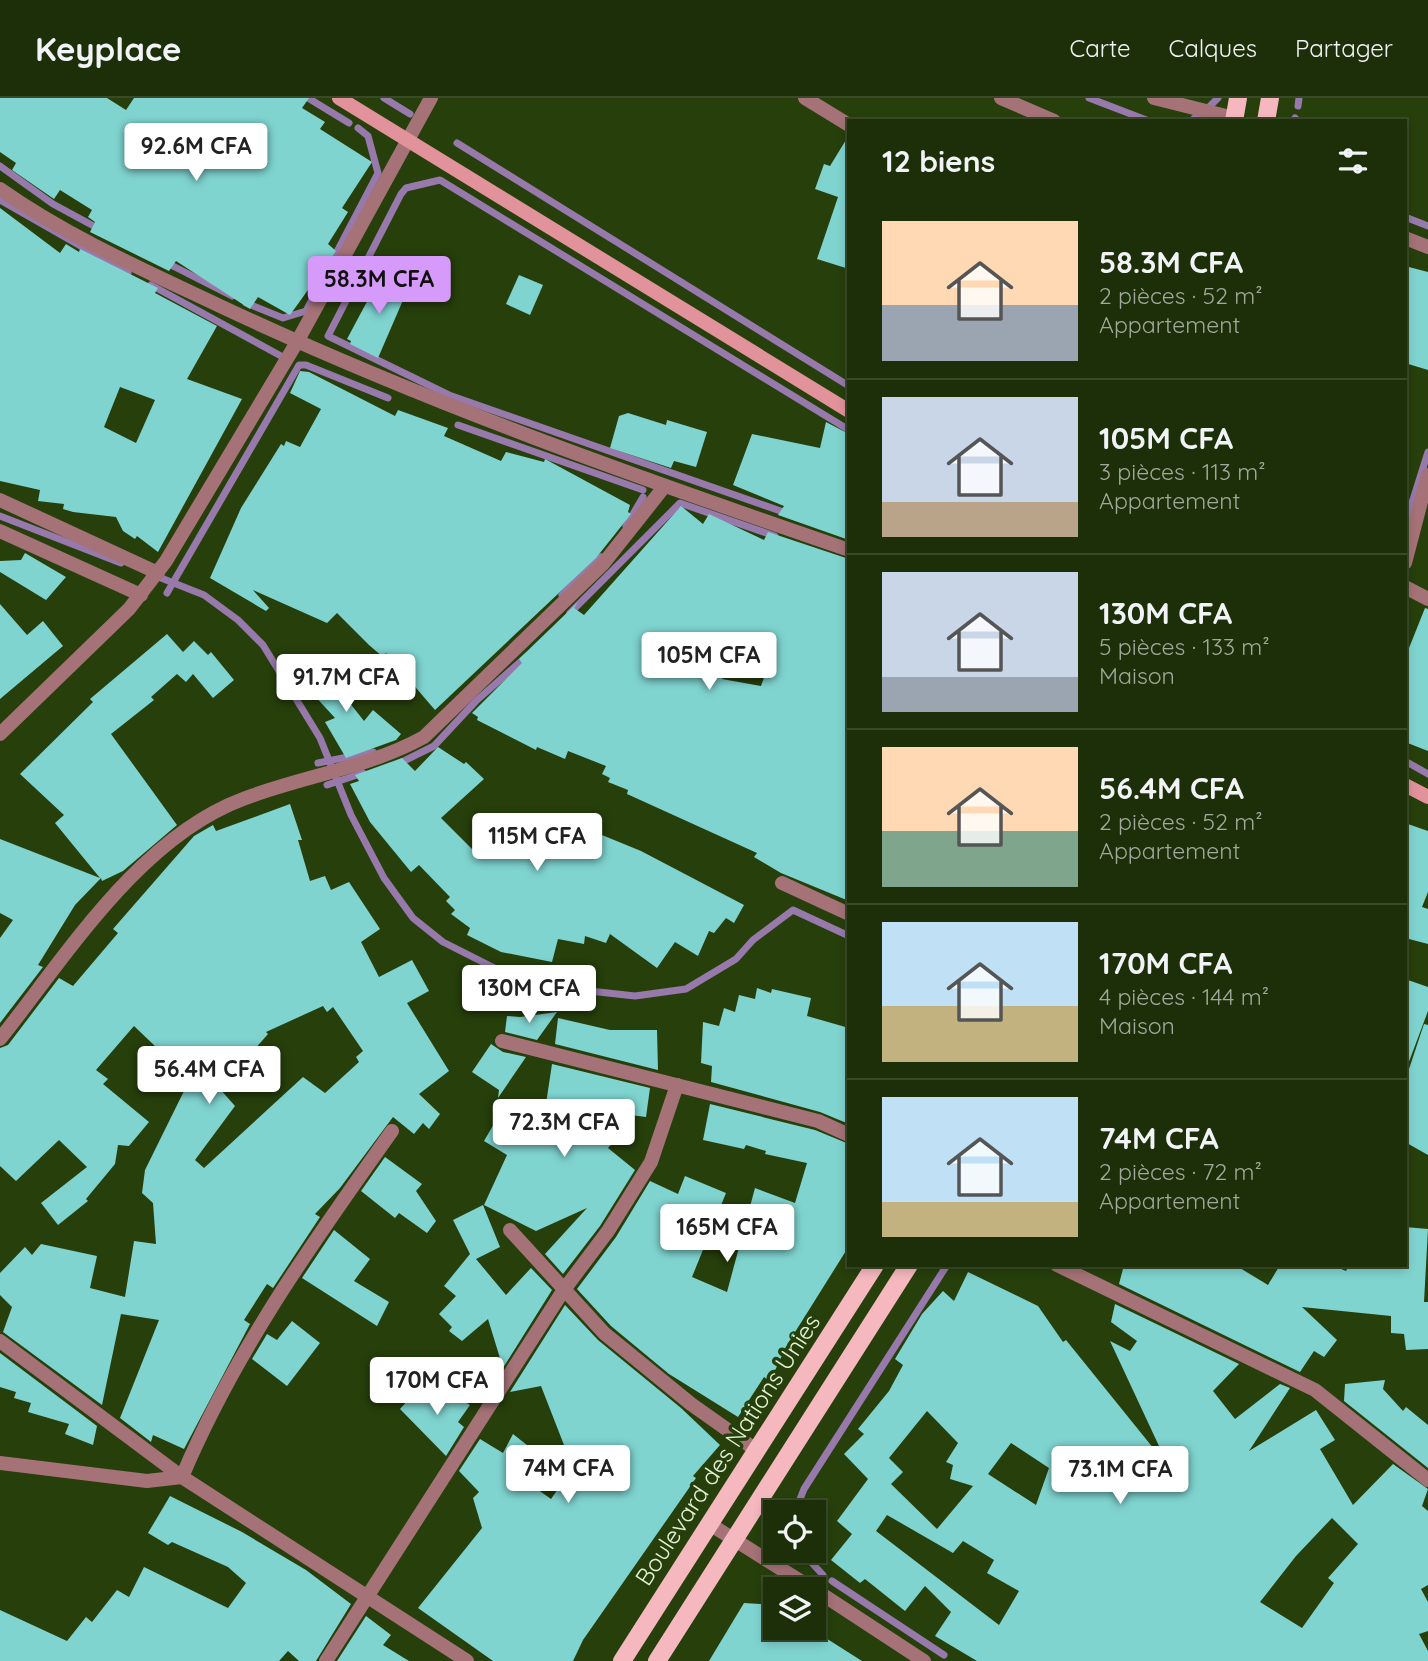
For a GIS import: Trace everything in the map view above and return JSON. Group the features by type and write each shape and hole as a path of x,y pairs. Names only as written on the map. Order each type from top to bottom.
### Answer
{"main road":[{"path":"1234,119 1238,98"},
{"path":"1266,119 1270,98"},
{"name":"Boulevard des Nations Unies","path":"622,1661 874,1267"},
{"path":"657,1661 908,1267"}],"street":[{"path":"339,98 847,410"},
{"path":"0,734 141,595 158,573 297,342 431,98"},
{"path":"805,98 847,124"},
{"path":"1001,98 1049,119"},
{"path":"1154,98 1234,119"},
{"path":"0,189 24,206 127,261 297,342 456,408 664,486 847,549"},
{"path":"1407,240 1428,247"},
{"path":"1407,555 1428,475"},
{"path":"0,1039 124,884 156,851 204,819 242,799 396,752 424,737 450,715 603,564 664,486"},
{"path":"0,500 158,573"},
{"path":"0,531 141,595"},
{"path":"1407,588 1428,598"},
{"path":"1407,786 1428,796"},
{"path":"782,883 847,913"},
{"path":"502,1041 818,1121 847,1134"},
{"path":"326,1661 563,1291 608,1230 651,1162 677,1086"},
{"path":"182,1477 215,1402 267,1311 392,1131"},
{"path":"510,1230 604,1333 674,1391 756,1450"},
{"path":"1061,1267 1315,1390 1428,1480"},
{"path":"0,1340 182,1477 369,1595 467,1661"},
{"path":"0,1463 147,1481 182,1477"},
{"path":"708,1523 794,1577"},
{"path":"826,1597 924,1661"}],"building":[{"path":"0,98 107,98 126,110 134,98 309,98 302,108 325,122 320,129 372,162 342,208 348,212 328,244 336,251 290,315 258,297 250,309 176,261 169,271 90,232 95,222 88,217 92,210 60,190 54,199 12,170 16,163 0,152"},
{"path":"847,138 847,268 817,259 838,197 815,189 824,164 830,166"},
{"path":"0,208 60,253 66,244 79,252 80,249 158,288 155,293 217,326 187,379 242,399 158,552 137,536 135,539 123,531 116,517 63,509 64,504 38,501 40,490 0,481","holes":["120,387 155,400 136,443 104,427"]},
{"path":"1407,267 1428,272 1428,370 1407,364"},
{"path":"389,274 410,284 378,358 350,344 351,341 347,339 378,281 385,284"},
{"path":"519,275 543,285 530,315 506,304"},
{"path":"300,371 309,372 395,416 398,410 448,428 444,436 501,461 506,452 544,462 545,459 630,505 628,512 631,514 596,558 435,710 386,653 383,657 337,613 327,623 253,590 269,608 266,611 210,578 241,508 281,444 284,446 286,441 300,447 321,409 290,393"},
{"path":"628,413 666,425 667,420 707,432 696,467 674,461 671,468 610,448 619,416"},
{"path":"826,422 847,433 847,539 778,515 784,506 733,485 752,434 820,448"},
{"path":"681,506 703,524 709,514 764,540 768,532 847,558 847,900 781,873 754,857 757,853 627,794 628,790 608,782 610,778 602,774 606,766 568,751 565,759 537,747 536,750 477,720 478,717 472,713 522,663 519,659 578,602 574,608 584,615","holes":["737,641 772,655 761,686 722,679"]},
{"path":"25,553 66,577 46,600 0,572 0,561 21,560"},
{"path":"0,604 27,635 43,621 63,646 0,699"},
{"path":"1425,608 1428,609 1428,751 1407,743 1407,653"},
{"path":"167,634 183,652 194,641 208,655 211,652 234,680 213,698 193,674 186,682 177,674 151,697 154,700 111,734 177,825 123,871 102,881 101,878 75,905 38,965 43,967 0,1023 0,938 13,920 0,913 0,839 100,878 55,823 64,815 20,774 93,702 90,699"},
{"path":"312,655 364,721 373,710 401,734 396,740 346,758 325,722 335,718 302,682 305,680 296,670"},
{"path":"438,747 464,764 466,762 484,779 441,818 481,858 486,852 491,856 518,821 549,839 558,817 641,851 744,905 734,923 726,918 714,933 709,931 698,956 675,942 657,968 610,934 606,943 585,936 584,944 558,939 552,962 501,952 467,935 470,928 451,914 455,910 446,901 450,897 419,865 411,872 370,822 350,784 359,781 355,775 402,758 415,771"},
{"path":"290,804 302,840 298,840 310,881 325,876 331,890 349,882 380,929 361,942 379,977 412,960 429,991 407,1003 449,1071 419,1094 440,1114 429,1129 423,1123 414,1134 393,1117 340,1188 315,1214 320,1217 273,1288 267,1284 244,1320 250,1324 184,1449 153,1435 151,1442 120,1418 159,1320 121,1314 102,1405 3,1332 12,1307 0,1295 0,1273 25,1247 32,1255 41,1244 97,1256 90,1288 125,1297 134,1241 156,1244 153,1203 142,1193 145,1170 185,1089 175,1083 177,1081 171,1075 179,1069 134,1026 96,1070 108,1079 103,1084 149,1122 129,1146 118,1145 115,1164 86,1199 88,1201 58,1225 41,1203 87,1167 59,1140 16,1181 0,1166 0,1048 8,1045 59,978 73,986 118,933 113,929 194,836 213,825 216,831","holes":["323,1006 327,1012 333,1007 363,1051 356,1057 359,1062 325,1093 303,1077 204,1168 195,1160 235,1106 220,1089 268,1034 266,1032"]},
{"path":"1407,824 1428,831 1428,892 1422,907 1428,909 1428,944 1409,939 1407,942"},
{"path":"1407,980 1428,987 1428,1011 1407,1067"},
{"path":"757,988 771,993 772,989 811,998 807,1016 847,1027 847,1123 820,1112 711,1082 712,1066 701,1063 703,1022 719,1026 724,1008 735,1012 739,995 755,999"},
{"path":"557,1012 537,1040 505,1032 507,1016"},
{"path":"558,1018 610,1030 657,1030 658,1070 555,1044"},
{"path":"1424,1024 1428,1025 1428,1155 1407,1143 1407,1075"},
{"path":"491,1044 503,1052 526,1057 498,1098 499,1090 472,1072"},
{"path":"552,1064 650,1088 646,1117 576,1108 614,1141 608,1148 635,1170 600,1226 563,1274 545,1254 587,1208 536,1231 484,1205 507,1155 484,1141 502,1110 528,1123 533,1114 544,1117"},
{"path":"710,1104 815,1130 847,1143 847,1249 787,1345 770,1381 764,1377 738,1417 669,1374 611,1326 577,1289 616,1237 650,1181 678,1194 685,1176 726,1193 692,1277 727,1292 755,1188 795,1203 807,1163 765,1154 766,1151 746,1145 744,1149 703,1140"},
{"path":"385,1157 422,1184 416,1191 436,1221 427,1233 399,1213 395,1218 361,1191"},
{"path":"483,1205 500,1247 476,1259 506,1295 531,1268 552,1290 503,1368 488,1319 462,1341 449,1331 452,1327 439,1314 456,1296 444,1286 470,1254 453,1220"},
{"path":"1407,1227 1428,1229 1424,1302 1428,1302 1428,1349 1406,1350 1404,1334 1391,1333 1391,1316 1302,1307 1337,1340 1324,1357 1314,1351 1300,1372 1119,1284 1123,1267 1238,1267 1268,1285 1279,1267 1337,1267 1346,1271 1348,1267 1407,1267"},
{"path":"334,1230 370,1259 354,1281 389,1302 377,1326 302,1278"},
{"path":"968,1272 1038,1306 1063,1342 1066,1340 1154,1449 1159,1446 1110,1341 1130,1351 1137,1341 1111,1322 1115,1304 1239,1364 1213,1391 1235,1419 1280,1384 1290,1388 1249,1451 1316,1410 1335,1440 1320,1449 1353,1505 1393,1464 1428,1489 1422,1506 1428,1511 1428,1585 1421,1589 1428,1602 1428,1631 1419,1634 1428,1651 1428,1661 977,1661 935,1636 951,1612 925,1586 905,1611 865,1579 860,1583 831,1560 852,1534 837,1521 868,1479 844,1454 864,1434 858,1429 889,1391 903,1365 895,1359 922,1314 943,1291 954,1301","holes":["927,1411 958,1443 946,1462 953,1465 950,1479 973,1486 937,1529 891,1484 903,1472 889,1458","1011,1443 1049,1468 1036,1505 988,1474","887,1515 953,1553 963,1541 994,1560 987,1573 1019,1591 999,1625 876,1531","1332,1518 1358,1544 1328,1578 1334,1583 1302,1628 1260,1602 1296,1556"]},
{"path":"565,1305 598,1340 681,1408 720,1445 693,1476 696,1478 583,1640 573,1661 493,1661 418,1608 482,1528 473,1498 479,1492 459,1471 480,1439 503,1453 513,1434 532,1449 519,1476 551,1499 567,1476 581,1487 573,1468 581,1456 564,1445 541,1386 510,1392"},
{"path":"292,1321 320,1343 287,1386 252,1359 267,1334 277,1340"},
{"path":"0,1353 97,1426 93,1445 65,1434 69,1424 28,1412 31,1403 14,1398 16,1392 0,1387"},
{"path":"1385,1380 1383,1389 1403,1411 1406,1407 1428,1425 1428,1468 1344,1401 1345,1384"},
{"path":"420,1387 435,1400 444,1388 470,1405 458,1422 464,1427 446,1456 400,1409"},
{"path":"170,1496 242,1532 306,1570 351,1604 316,1661 299,1661 288,1651 279,1661 0,1661 0,1610 67,1641 86,1617 92,1622 117,1590 129,1597 144,1567 228,1608 246,1583 228,1567 172,1542 168,1545 148,1533"},
{"path":"744,1603 763,1604 763,1640 826,1638 862,1661 709,1661"},
{"path":"366,1616 391,1635 383,1645 409,1661 337,1661"}],"waterway":[{"path":"308,98 349,123"},
{"path":"384,98 410,114"},
{"path":"1089,98 1144,119"},
{"path":"1209,107 1218,98"},
{"path":"1298,106 1299,98"},
{"path":"1193,119 1197,116"},
{"path":"246,303 283,318 306,311 378,173 368,136 358,128"},
{"path":"457,143 847,385"},
{"path":"0,166 53,204 101,230"},
{"path":"789,514 449,395 328,336 401,194 406,188 440,180 847,429"},
{"path":"0,200 128,273"},
{"path":"1407,218 1428,226"},
{"path":"165,262 232,296"},
{"path":"151,285 281,356 284,358 282,361"},
{"path":"167,593 299,365 306,365 388,398"},
{"path":"458,425 643,490"},
{"path":"1407,519 1428,452"},
{"path":"626,526 643,497"},
{"path":"570,613 680,503 775,536"},
{"path":"0,516 121,563"},
{"path":"562,595 601,557"},
{"path":"156,576 204,595 238,620 263,645 320,738 351,815 384,878 413,918 443,942 526,984 635,996 686,989 736,959 753,940 793,910 847,935"},
{"path":"398,764 434,746 476,701 527,656"},
{"path":"318,763 373,752"},
{"path":"1407,762 1428,774"},
{"path":"327,785 363,773"},
{"path":"800,1500 804,1489 946,1267"},
{"path":"812,1563 823,1575"},
{"path":"832,1581 944,1655"}]}
